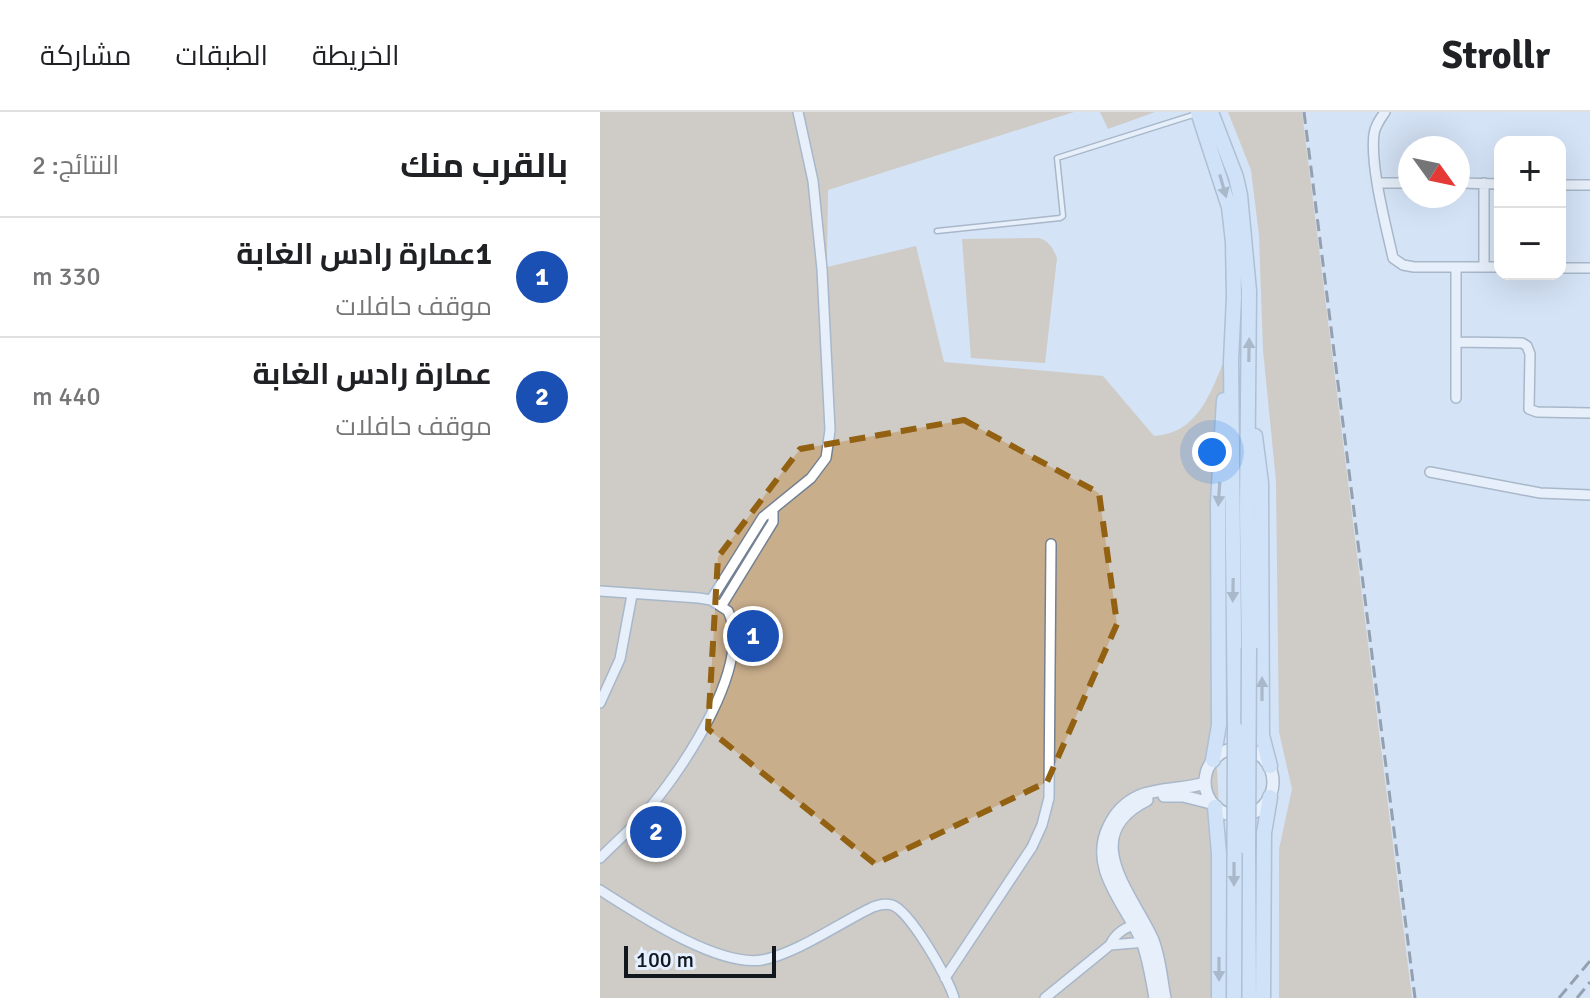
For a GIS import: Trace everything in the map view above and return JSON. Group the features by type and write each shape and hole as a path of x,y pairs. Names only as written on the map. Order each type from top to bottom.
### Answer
{"highway":[{"path":"1203,112 1229,207 1233,242 1231,361 1241,512 1249,998"},
{"path":"1203,112 1236,177 1243,217 1249,291 1241,512 1234,998"},
{"path":"1213,760 1219,725 1218,503 1224,392 1231,361"},
{"path":"1248,381 1261,483 1262,735 1270,766"},
{"path":"1263,998 1263,847 1270,797"},
{"path":"1213,805 1219,854 1219,998"}],"street":[{"path":"711,600 763,517 811,478 826,458 830,430 822,269 813,181 798,112"},
{"path":"1385,112 1374,131 1378,183 1393,258 1403,265 1414,267 1494,267"},
{"path":"1378,183 1398,183"},
{"path":"1470,183 1494,184"},
{"path":"1484,183 1484,267"},
{"path":"1566,185 1590,185"},
{"path":"1456,268 1456,398"},
{"path":"1566,268 1590,268"},
{"path":"1456,342 1522,343 1530,354 1529,409 1537,412 1590,413"},
{"path":"1430,472 1540,493 1590,495"},
{"path":"722,605 773,522 773,511"},
{"path":"945,978 1032,847 1047,811 1051,544"},
{"path":"600,591 711,600 722,605 731,618 732,645 728,674 719,699 668,785 600,858"},
{"path":"600,703 620,659 632,595"},
{"path":"1165,998 1148,942 1114,863 1113,845 1119,826 1134,808 1153,798 1175,795 1213,805 1226,815 1251,815 1262,808 1273,787 1270,766 1263,757 1243,748 1232,748 1213,760 1206,770 1204,783 1213,805"},
{"path":"1138,924 1112,887 1104,865 1103,841 1107,829 1121,809 1139,796 1204,783"},
{"path":"600,890 692,942 717,953 751,960 778,955 873,907 893,905 912,923 956,996"},
{"path":"1045,998 1110,945 1114,935 1138,924"},
{"path":"1110,945 1148,942"},
{"path":"1148,942 1155,998"}],"lane":[{"path":"937,231 1060,218 1063,216 1057,158 1203,112"}],"highlighted area":[{"path":"964,420 1099,493 1117,624 1047,782 875,864 708,729 718,557 800,449"}],"shaded area":[{"path":"600,112 1074,112 828,190 827,260 823,268 916,246 944,362 1103,376 1154,436 1170,433 1194,418 1210,394 1228,352 1220,481 1217,768 1223,883 1238,998 600,998"},
{"path":"1100,112 1155,112 1108,129"},
{"path":"1228,112 1302,112 1412,998 1279,998 1279,849 1292,789 1279,732 1276,481 1263,350 1259,235 1251,170"},
{"path":"1039,238 1050,245 1057,258 1045,363 971,358 962,239"}],"railway":[{"path":"1304,112 1415,998"},
{"path":"1559,998 1590,961"},
{"path":"1577,998 1590,982"}],"place":[{"name":"1عمارة رادس الغابة","path":"753,636"},
{"name":"عمارة رادس الغابة","path":"656,832"}]}
